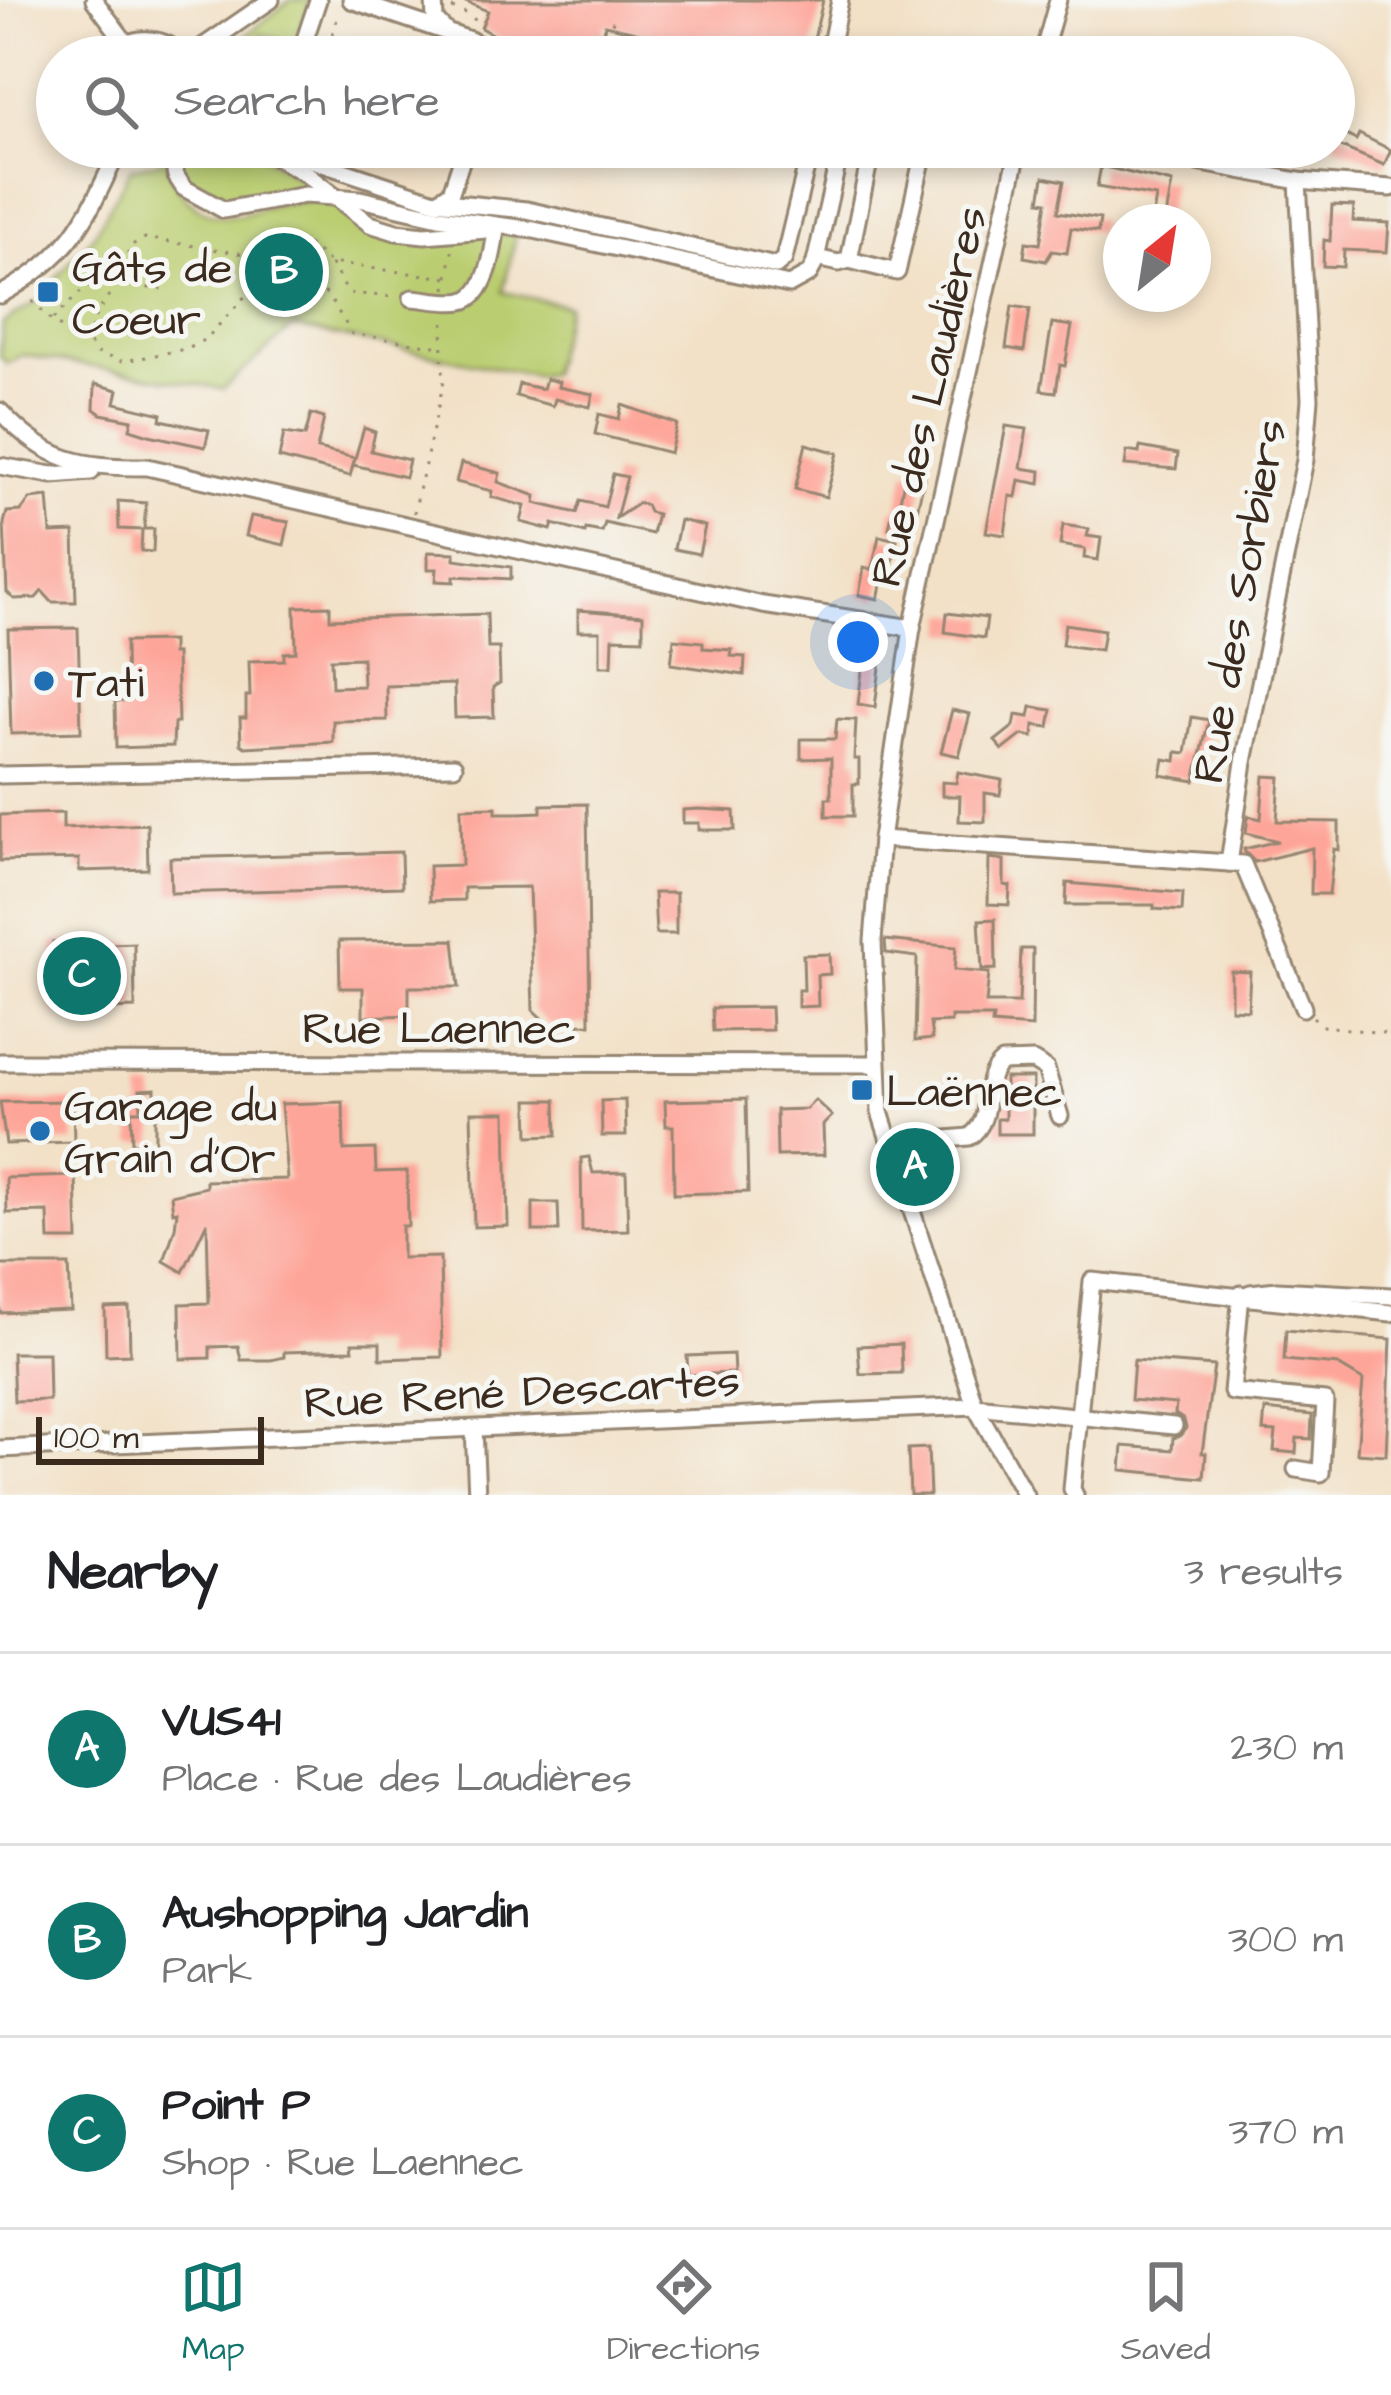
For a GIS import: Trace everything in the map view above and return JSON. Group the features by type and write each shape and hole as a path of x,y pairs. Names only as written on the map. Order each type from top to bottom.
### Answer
{"street":[{"path":"94,0 121,36"},
{"path":"217,36 271,0"},
{"path":"306,36 318,0"},
{"path":"307,33 329,0"},
{"path":"347,0 455,36"},
{"path":"434,0 435,20 447,32"},
{"path":"833,36 840,0"},
{"path":"1048,36 1058,0"},
{"path":"0,304 73,240 109,168"},
{"path":"174,168 184,188 224,210 284,198 331,196 439,218 534,230 776,284 809,274 836,168"},
{"path":"295,168 370,224 396,232 534,230"},
{"path":"333,168 435,201 527,210 776,266 784,259 806,168"},
{"path":"435,201 452,192 459,168"},
{"path":"848,260 868,168"},
{"path":"816,258 897,272 920,168"},
{"name":"Rue des Laudières","path":"1014,168 912,628 880,839 873,940 880,1112 975,1406 1025,1495"},
{"path":"1229,168 1298,181 1391,188"},
{"name":"Rue des Sorbiers","path":"1228,863 1307,440 1310,399 1298,181"},
{"path":"412,298 464,301 474,296 490,261 496,230"},
{"path":"0,295 20,284"},
{"path":"0,411 48,452 75,464 147,467 763,604 912,628"},
{"path":"0,466 52,476 117,466"},
{"path":"0,776 454,766"},
{"path":"880,839 1078,849 1243,864 1303,1008"},
{"path":"891,1144 969,1137 977,1132 985,1121 990,1075 1002,1062 1033,1061 1046,1069 1060,1115"},
{"name":"Rue Laennec","path":"0,1062 877,1064"},
{"path":"1075,1495 1086,1281 1241,1294 1277,1290 1391,1296"},
{"path":"1241,1294 1276,1304 1391,1313"},
{"path":"1241,1294 1232,1392 1325,1401 1321,1473 1296,1469"},
{"name":"Rue René Descartes","path":"0,1449 975,1406 1174,1426"},
{"path":"475,1430 477,1495"}],"path":[{"path":"333,36 347,0"},
{"path":"609,36 613,20"},
{"path":"411,526 446,376 442,346 455,233"},
{"path":"89,343 93,320 114,287 130,246 145,238 236,254 298,242 311,246 330,263 348,293 412,298"},
{"path":"223,272 236,254"},
{"path":"32,301 70,335 120,361 190,348 207,338 249,292 262,263 279,256 314,280 352,334 442,346"},
{"path":"330,263 448,278"},
{"path":"51,320 86,286 164,290"},
{"path":"1303,1008 1323,1026 1391,1034"}],"green space":[{"path":"290,0 311,0 298,36 246,36"},
{"path":"131,168 169,168 189,201 221,216 330,200 349,215 394,231 516,235 503,292 568,306 549,373 537,376 293,327 223,389 22,355 7,364 0,356 3,323 53,291 56,278 94,235"},
{"path":"182,168 282,168 319,190 234,203 198,192"}],"building":[{"path":"461,0 823,0 815,36 654,36 605,25 603,36 495,36 481,28 488,11"},
{"path":"1359,134 1391,150 1384,165 1355,153"},
{"path":"1101,168 1172,183 1168,204 1155,204 1156,197 1097,187"},
{"path":"1044,177 1064,181 1058,212 1100,219 1098,232 1071,228 1067,253 1052,251 1046,261 1024,257 1026,242 1040,244 1047,202 1040,201"},
{"path":"1332,205 1354,206 1353,221 1389,223 1387,252 1344,250 1343,267 1323,266"},
{"path":"1012,306 1030,309 1024,351 1006,348"},
{"path":"1052,323 1072,326 1056,392 1041,390"},
{"path":"546,379 559,382 558,387 593,394 590,407 555,399 553,406 516,396 519,384 543,389"},
{"path":"95,384 118,390 115,403 162,414 161,420 209,430 205,447 130,429 132,420 101,414 94,409"},
{"path":"622,405 677,424 670,453 595,434 599,414 619,419"},
{"path":"311,414 324,418 317,449 355,458 350,476 279,458 284,433 305,436"},
{"path":"1006,426 1027,429 1021,468 1041,471 1040,484 1019,480 1016,497 1010,496 1005,535 986,532"},
{"path":"364,428 375,432 371,451 409,460 405,477 353,465"},
{"path":"806,444 838,453 826,497 795,489"},
{"path":"1140,447 1178,454 1176,469 1125,465 1127,451 1139,453"},
{"path":"461,463 500,473 498,482 536,496 535,503 577,513 581,501 605,507 613,474 627,477 616,518 639,503 646,505 657,514 652,534 605,523 602,532 586,529 585,533 521,522 525,506 456,482"},
{"path":"906,471 925,475 912,533 889,528"},
{"path":"48,497 51,533 74,532 76,602 52,602 42,591 36,598 14,599 7,592 7,512 21,511 30,499"},
{"path":"118,501 146,503 144,529 154,529 153,552 141,551 142,530 119,529"},
{"path":"251,516 289,522 284,545 246,536"},
{"path":"680,520 705,526 699,554 674,549"},
{"path":"1063,525 1089,529 1087,536 1101,538 1098,560 1084,558 1085,549 1060,545"},
{"path":"879,536 897,540 878,599 859,595 864,568 872,570"},
{"path":"428,552 455,553 455,559 511,567 511,579 454,576 454,582 436,581 437,569 428,569"},
{"path":"330,606 330,619 487,614 488,648 499,648 494,717 455,718 454,684 386,686 387,720 333,721 333,742 245,747 240,718 246,718 246,696 250,696 249,661 284,660 284,653 296,652 295,607","holes":["362,658 363,686 332,687 331,659"]},
{"path":"578,610 643,615 643,639 613,638 612,666 600,666 600,631 578,631"},
{"path":"947,613 987,618 984,638 945,632"},
{"path":"1065,624 1104,630 1101,650 1062,645"},
{"name":"Tati","path":"78,628 81,732 11,734 8,629"},
{"path":"674,639 732,650 731,656 745,657 744,675 671,664"},
{"path":"172,641 178,723 174,723 173,746 116,748 115,701 126,701 125,642"},
{"path":"860,641 883,643 875,707 858,704 864,654 859,654"},
{"path":"1031,707 1052,710 1049,727 1034,725 1033,737 1022,735 1003,750 995,741 1014,726 1016,715 1029,717"},
{"path":"952,710 970,714 959,756 941,752"},
{"path":"1192,717 1209,720 1195,781 1161,775 1164,759 1176,761 1177,752 1186,753"},
{"path":"837,719 856,720 854,759 859,759 859,784 853,784 853,816 826,816 831,758 801,759 801,739 835,739"},
{"path":"958,772 1002,780 1000,795 985,793 985,822 959,821 960,796 942,796 942,782 956,783"},
{"path":"1264,776 1280,777 1277,821 1339,822 1339,850 1334,849 1329,894 1311,894 1312,848 1255,862 1245,852 1278,841 1246,833 1248,816 1261,819"},
{"path":"587,804 590,1024 549,1025 533,1010 529,887 464,888 464,900 430,901 429,866 462,865 461,808 496,807 496,813 519,813 541,812 541,805"},
{"path":"683,810 734,811 735,830 699,830 699,823 683,823"},
{"path":"63,813 63,828 147,824 148,869 79,871 79,859 0,861 0,815"},
{"path":"401,852 402,887 171,893 170,858"},
{"path":"989,858 1004,860 1009,905 988,904"},
{"path":"1067,883 1183,893 1182,911 1154,909 1154,905 1066,905"},
{"path":"654,893 676,893 676,934 656,934"},
{"path":"995,919 996,969 982,970 979,920"},
{"path":"108,940 109,944 134,943 135,1008 55,1011 53,942"},
{"path":"454,940 459,987 409,987 409,1015 363,1017 363,988 340,988 339,941"},
{"path":"885,940 956,947 954,970 989,973 986,1003 1019,1003 1021,949 1033,949 1032,1027 992,1024 993,1017 951,1017 951,1022 930,1023 932,1039 915,1041 917,957 886,953"},
{"path":"829,954 830,974 817,975 818,1006 798,1007 798,990 804,990 803,955"},
{"path":"1231,971 1250,972 1248,1010 1231,1009"},
{"path":"771,1007 772,1030 713,1031 712,1008"},
{"path":"1005,1078 1033,1078 1033,1134 997,1134 997,1119 1005,1119"},
{"path":"155,1089 155,1143 132,1143 131,1111 141,1111 140,1090"},
{"path":"746,1099 748,1192 674,1194 673,1126 666,1126 665,1101"},
{"path":"528,1100 556,1100 557,1135 529,1136"},
{"path":"625,1100 626,1136 602,1136 601,1101"},
{"path":"815,1100 832,1116 823,1125 824,1155 777,1156 776,1110 806,1109"},
{"name":"Garage du Grain d'Or","path":"73,1101 74,1142 6,1144 0,1102"},
{"path":"343,1102 344,1150 375,1149 376,1172 407,1171 408,1226 402,1226 402,1258 440,1257 442,1357 380,1359 380,1343 352,1343 353,1350 284,1352 284,1357 271,1360 241,1360 238,1346 210,1347 210,1358 181,1359 180,1304 209,1303 207,1222 183,1272 164,1261 177,1211 173,1212 171,1195 206,1187 206,1181 287,1179 281,1104"},
{"path":"471,1112 506,1112 508,1226 474,1227"},
{"path":"589,1157 593,1173 626,1172 628,1230 582,1231 581,1158"},
{"path":"76,1176 78,1240 49,1240 48,1212 7,1213 6,1178"},
{"path":"533,1203 558,1203 559,1231 533,1231"},
{"path":"0,1265 69,1265 71,1310 0,1313"},
{"path":"129,1307 130,1354 106,1355 105,1308"},
{"path":"1286,1330 1391,1339 1386,1455 1357,1453 1363,1380 1338,1365 1284,1360"},
{"path":"901,1344 902,1373 860,1374 858,1346"},
{"path":"12,1353 48,1353 49,1400 14,1401"},
{"path":"733,1354 734,1373 688,1375 687,1356"},
{"path":"1134,1360 1214,1366 1202,1453 1206,1453 1204,1478 1121,1470 1123,1446 1172,1450 1173,1438 1186,1428 1175,1414 1176,1404 1131,1400"},
{"path":"1265,1410 1312,1415 1311,1439 1297,1438 1296,1453 1274,1451 1276,1432 1263,1431"},
{"path":"928,1448 930,1495 910,1495 908,1449"}],"place":[{"name":"Aushopping Jardin","path":"284,272"},
{"name":"Gâts de Coeur","path":"48,292"},
{"name":"Tati","path":"44,681"},
{"name":"Point P","path":"82,976"},
{"name":"Laënnec","path":"862,1090"},
{"name":"Garage du Grain d'Or","path":"40,1131"},
{"name":"VUS41","path":"915,1167"}]}
